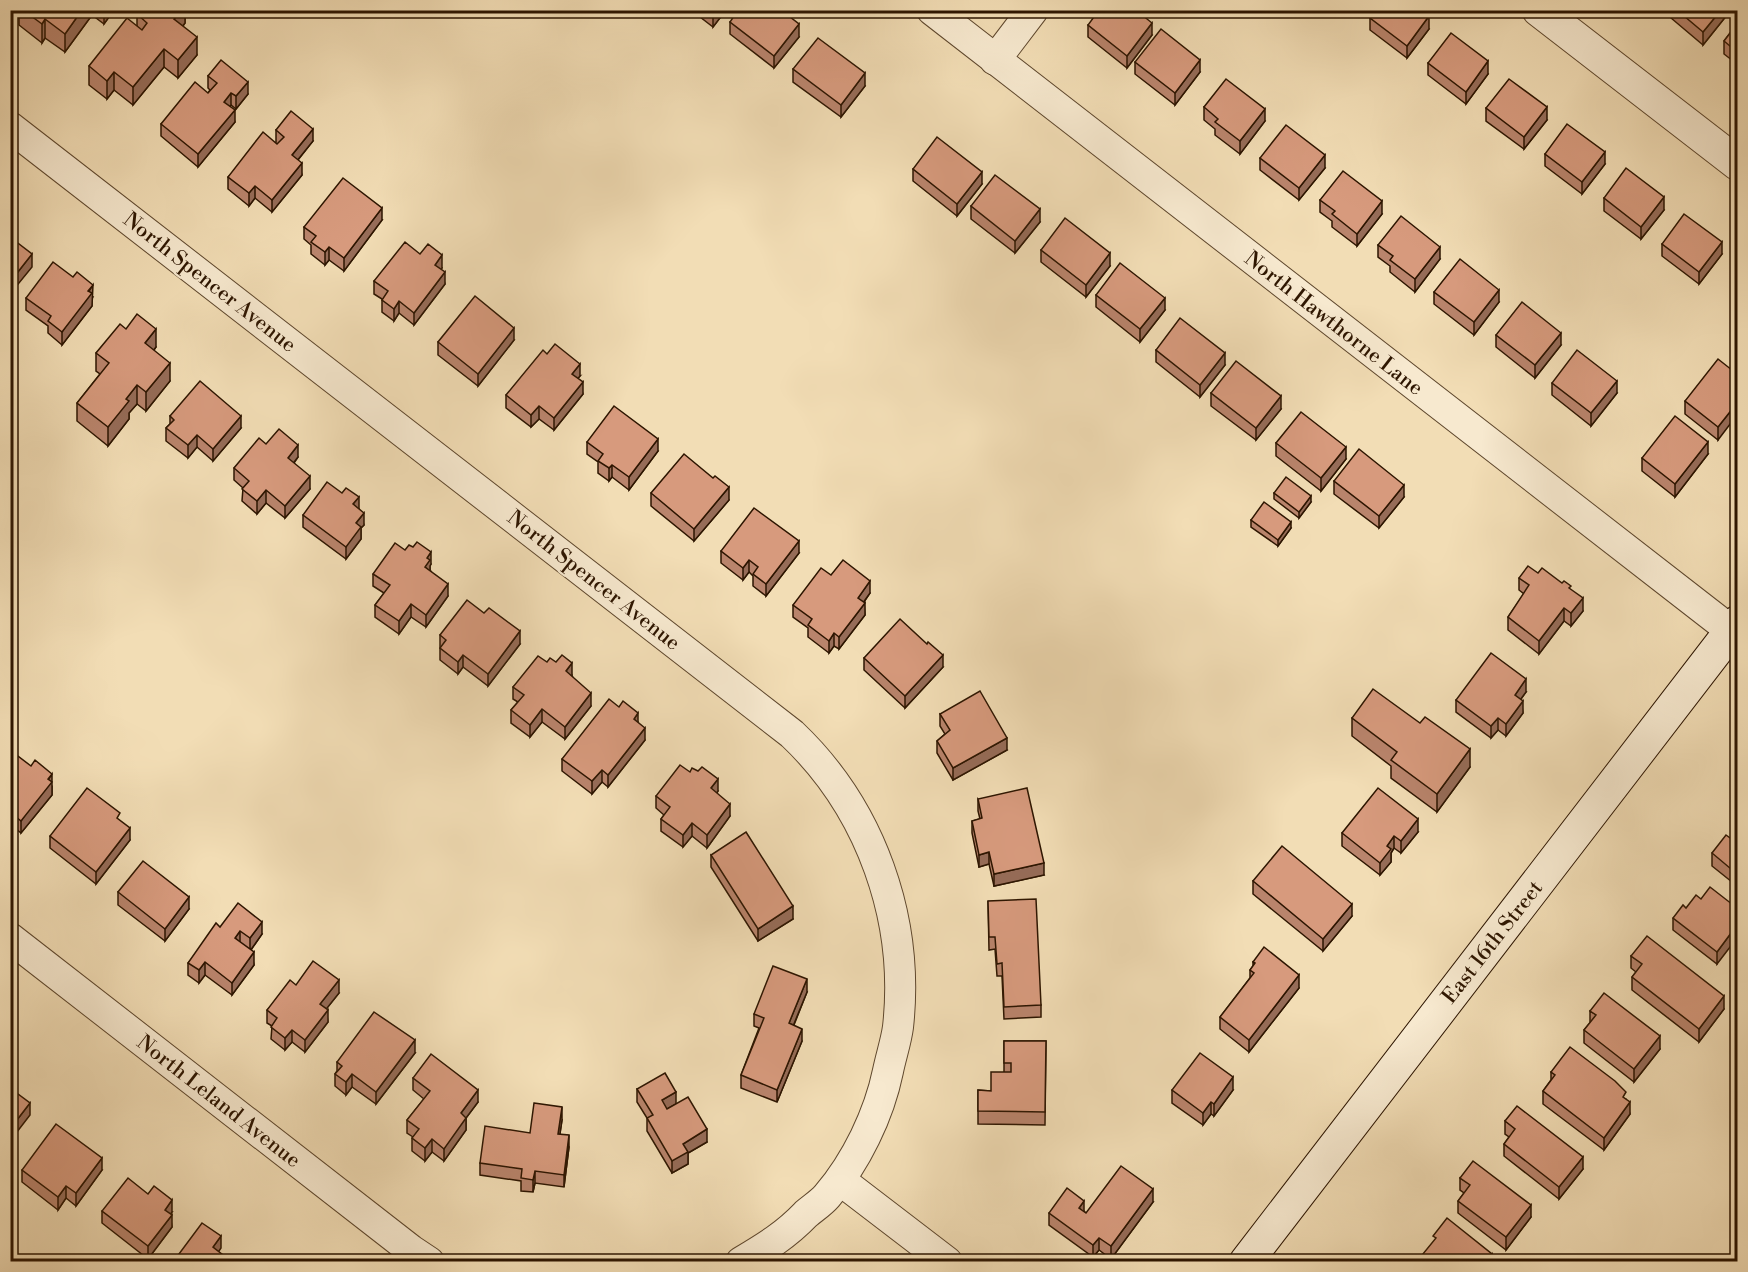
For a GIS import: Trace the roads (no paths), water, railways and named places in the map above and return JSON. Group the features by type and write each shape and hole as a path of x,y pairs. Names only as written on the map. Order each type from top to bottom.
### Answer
{"main road":[{"path":"1556,16 1737,164"},
{"name":"East 16th Street","path":"1245,1262 1735,630"}],"street":[{"name":"North Hawthorne Lane","path":"932,10 1735,630"},
{"path":"995,60 1033,10"},
{"name":"North Spencer Avenue","path":"10,127 792,734 827,773 858,819 878,861 896,934 900,979 898,1025 894,1054 886,1084 870,1127 840,1180"},
{"name":"North Leland Avenue","path":"10,938 429,1262"},
{"path":"741,1262 799,1224 840,1180 946,1262"}]}
